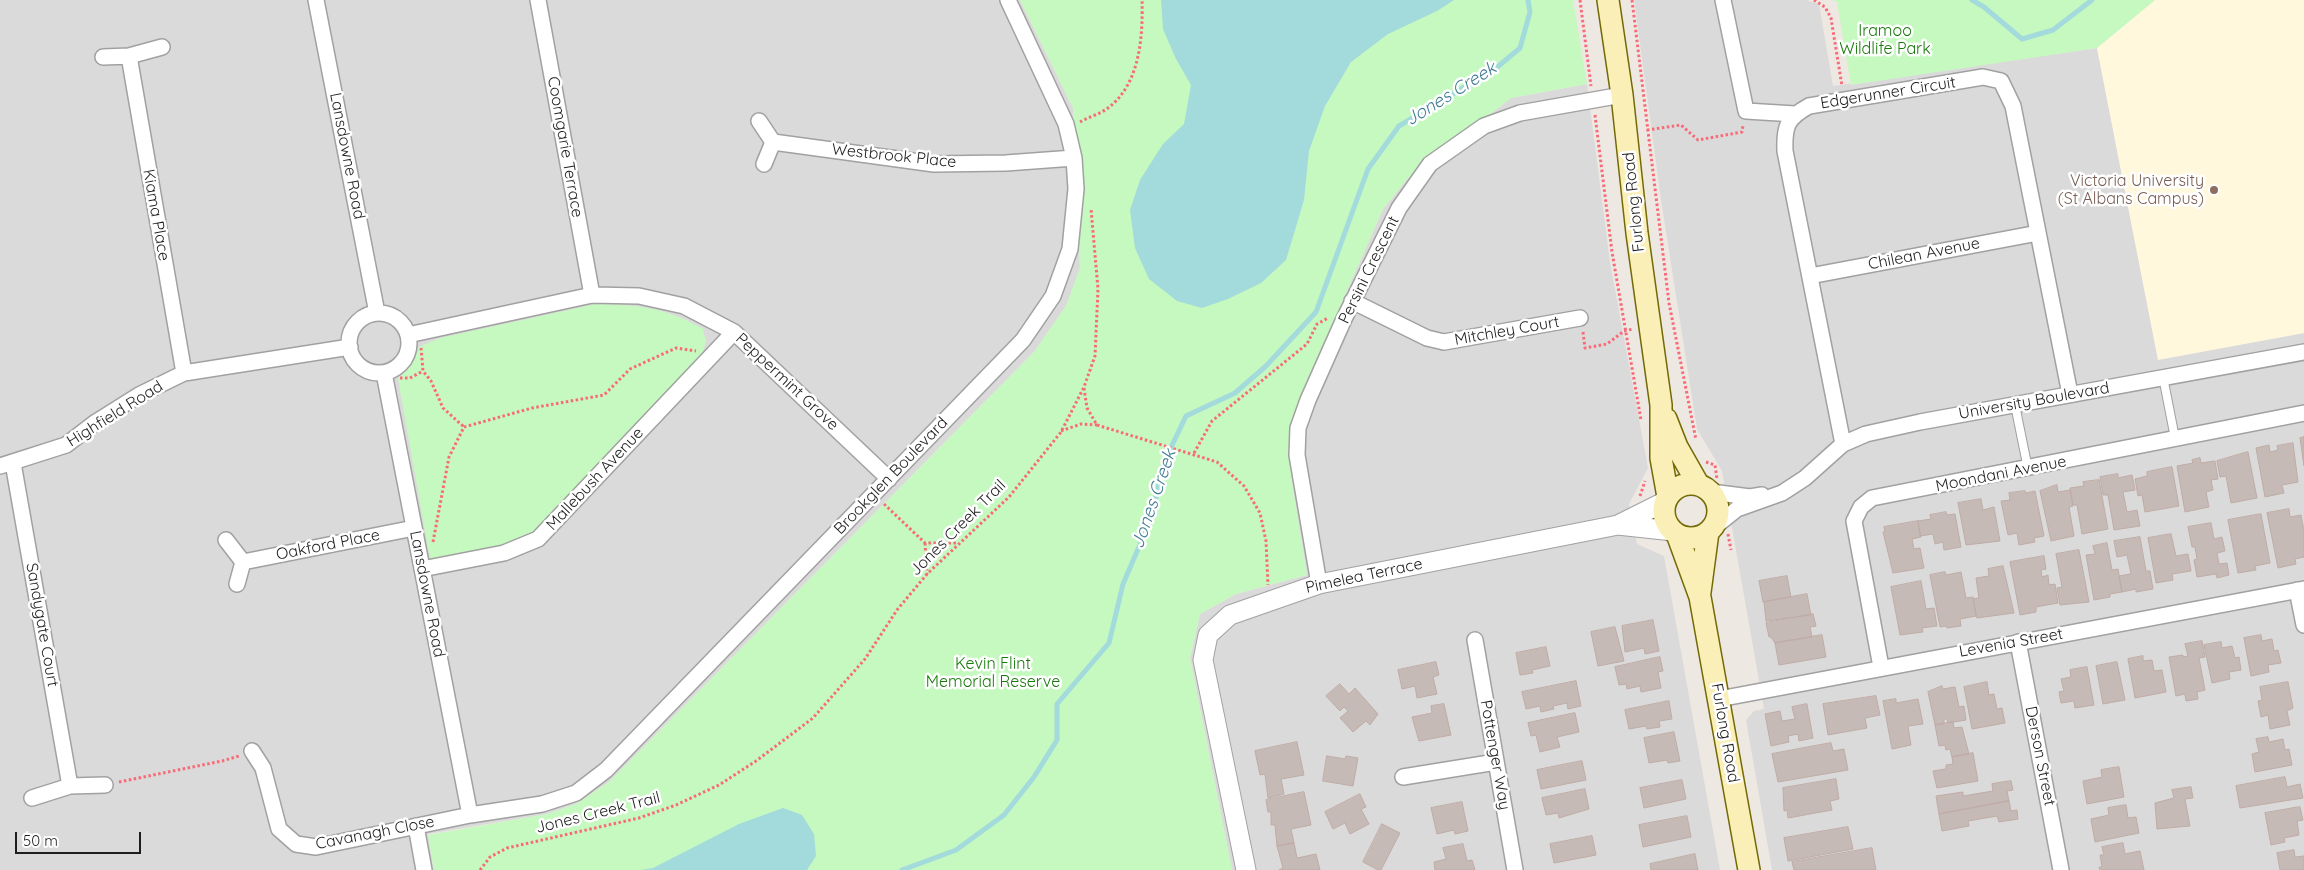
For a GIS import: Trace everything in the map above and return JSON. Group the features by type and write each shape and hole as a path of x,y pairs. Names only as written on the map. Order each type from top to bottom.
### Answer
{"main road":[{"name":"Furlong Road","path":"1608,0 1627,133 1649,327 1660,405 1661,458 1667,499"},
{"name":"Furlong Road","path":"1660,405 1677,447 1710,490"},
{"path":"1681,486 1710,490 1716,499 1718,515 1715,527 1696,538 1683,537 1675,533 1665,518 1667,499 1681,486"},
{"name":"Furlong Road","path":"1700,597 1715,527"},
{"name":"Furlong Road","path":"1675,533 1700,597 1749,870"}],"street":[{"name":"Lansdowne Road","path":"316,0 377,313"},
{"name":"Coomgarie Terrace","path":"538,0 592,294"},
{"name":"Brookglen Boulevard","path":"470,815 542,804 576,793 606,770 1023,340 1053,296 1070,249 1076,189 1074,158 1066,124 1008,0"},
{"path":"1723,0 1746,111 1795,114"},
{"path":"103,57 129,56 162,47"},
{"name":"Kiama Place","path":"129,56 184,373"},
{"name":"Edgerunner Circuit","path":"1795,114 1808,106 1983,77 2001,82 2013,106 2070,394"},
{"name":"Persini Crescent","path":"1319,584 1297,455 1298,428 1308,400 1352,301 1399,208 1430,164 1484,126 1520,112 1622,95"},
{"path":"1795,114 1784,130 1785,151 1844,444"},
{"path":"759,121 773,142 764,164"},
{"name":"Westbrook Place","path":"773,142 934,164 1006,163 1074,158"},
{"name":"Chilean Avenue","path":"1810,276 2038,232"},
{"name":"Peppermint Grove","path":"413,334 592,294 639,296 684,306 734,332 889,478"},
{"name":"Mitchley Court","path":"1352,301 1426,338 1444,342 1580,318"},
{"path":"377,313 388,314 397,319 413,334 407,356 401,364 385,376 364,369 356,362 350,347 350,336 354,327 361,319 377,313"},
{"name":"Mallebush Avenue","path":"422,569 504,553 538,539 734,332"},
{"name":"Highfield Road","path":"7,465 66,445 96,422 140,395 184,373 350,347"},
{"name":"University Boulevard","path":"1715,527 1737,510 1782,493 1806,478 1844,444 1866,434 2070,394 2304,352"},
{"name":"Lansdowne Road","path":"385,376 470,815"},
{"name":"Moondani Avenue","path":"1881,668 1856,542 1854,521 1861,507 1872,498 2028,469 2304,413"},
{"name":"Sandygate Court","path":"7,465 70,786"},
{"name":"University Boulevard","path":"1710,490 1750,497 1782,493"},
{"name":"Pimelea Terrace","path":"1246,870 1203,660 1208,635 1230,615 1319,584 1618,525 1667,499"},
{"name":"Pimelea Terrace","path":"1618,525 1675,533"},
{"name":"Oakford Place","path":"243,562 414,528"},
{"path":"226,540 243,562 237,584"},
{"path":"2301,590 2304,625"},
{"name":"Levenia Street","path":"1719,699 2301,590"},
{"name":"Pottenger Way","path":"1475,640 1515,870"},
{"name":"Derson Street","path":"2018,642 2061,870"},
{"name":"Cavanagh Close","path":"252,751 263,768 279,830 296,844 316,847 470,815"},
{"path":"1403,777 1496,762"},
{"path":"32,798 70,786 105,786"},
{"path":"416,826 424,870"}],"lane":[{"path":"2163,377 2175,438"},
{"path":"2015,405 2028,469"}],"path":[{"path":"1075,124 1108,108 1127,88 1136,64 1143,20 1142,0"},
{"path":"1580,0 1612,252 1642,424"},
{"path":"1632,0 1669,303 1696,444"},
{"path":"1814,0 1825,6 1831,18 1845,100"},
{"path":"1627,133 1681,125 1698,140 1742,132 1746,111"},
{"name":"Jones Creek Trail","path":"480,870 490,857 507,848 638,818 676,805 719,785 756,761 813,718 865,660 897,610 927,574 1009,497 1061,432 1084,387 1095,356 1098,289 1090,200"},
{"path":"1194,453 1212,421 1307,344 1317,324 1330,316 1344,319"},
{"path":"1580,318 1585,348 1607,344 1625,330 1649,327"},
{"path":"413,334 423,355 423,371 431,381 443,408 464,427"},
{"path":"422,569 436,534 449,457 464,427 532,408 604,395 630,369 676,348 714,353"},
{"path":"385,376 410,378 423,371"},
{"path":"1084,387 1087,408 1097,425"},
{"path":"1061,432 1080,424 1097,425 1194,453 1217,462 1244,486 1260,513 1266,541 1271,600"},
{"path":"1702,458 1705,462 1715,465 1710,490"},
{"path":"874,494 926,543 958,544"},
{"path":"1715,527 1731,550"},
{"path":"926,543 927,574"},
{"path":"105,786 222,762 252,751"}],"shaded area":[{"path":"0,0 1020,0 1073,108 1080,268 1066,306 1034,352 609,782 576,804 547,814 428,834 434,870 0,870"},
{"path":"1634,0 1806,0 1819,4 1833,86 2097,48 2158,359 2304,333 2304,870 1772,870 1746,720 1754,711 1764,709 1722,471 1697,429 1661,200"},
{"name":"Victoria University (St Albans Campus)","path":"2155,0 2304,0 2304,333 2158,360 2097,48"},
{"path":"1587,84 1610,262 1648,468 1629,504 1637,544 1664,556 1720,870 1232,870 1190,658 1200,614 1236,594 1307,575 1291,476 1291,426 1308,379 1383,209 1408,178 1511,98"}],"green space":[{"name":"Kevin Flint Memorial Reserve","path":"1020,0 1573,0 1587,84 1511,98 1408,178 1383,209 1308,379 1291,426 1291,476 1307,575 1236,594 1200,614 1190,658 1232,870 434,870 428,835 547,814 576,804 609,782 1034,352 1066,306 1080,268 1073,108"},
{"name":"Iramoo Wildlife Park","path":"1832,0 2155,0 2097,48 1851,85 1837,2"},
{"path":"596,304 625,305 651,309 689,322 703,329 706,342 702,354 534,533 502,545 430,559 398,379 409,367 419,347 440,338"}],"water":[{"path":"1161,0 1454,0 1437,11 1388,34 1351,62 1325,106 1309,151 1304,200 1286,260 1261,283 1228,299 1202,308 1177,301 1149,279 1135,248 1130,210 1140,180 1163,144 1184,124 1191,85 1176,59 1163,29"},
{"path":"783,808 802,815 814,834 816,856 807,870 641,870 653,868 739,824"}],"building":[{"path":"2304,437 2304,466 2300,438"},
{"path":"2293,443 2298,482 2282,485 2284,493 2265,497 2256,448 2269,445 2270,452 2278,450 2277,446"},
{"path":"2248,452 2257,498 2231,503 2226,476 2220,477 2217,461"},
{"path":"2200,458 2201,463 2215,461 2218,479 2211,480 2213,490 2206,492 2209,507 2185,512 2177,466 2193,463 2192,460"},
{"path":"2172,467 2179,506 2145,512 2142,495 2138,496 2135,479 2147,476 2147,472"},
{"path":"2118,474 2118,478 2132,475 2135,490 2123,492 2127,512 2137,510 2140,526 2114,530 2108,495 2103,495 2100,477"},
{"path":"2099,480 2108,529 2082,534 2077,505 2073,505 2070,488 2084,486 2083,482"},
{"path":"2057,485 2058,492 2070,490 2073,506 2069,507 2074,536 2051,541 2040,491"},
{"path":"2025,491 2026,493 2035,491 2044,536 2034,538 2035,542 2019,545 2017,533 2008,535 2001,501 2010,500 2009,493"},
{"path":"1981,499 1983,510 1994,507 2000,541 1966,545 1958,503"},
{"path":"2289,509 2290,517 2301,515 2304,531 2304,557 2295,559 2296,564 2278,568 2267,513"},
{"path":"1946,512 1947,515 1955,514 1961,547 1944,550 1943,542 1935,544 1933,534 1920,536 1918,521 1931,519 1930,515"},
{"path":"2261,514 2270,563 2255,566 2256,570 2238,573 2228,520"},
{"path":"1918,521 1921,537 1912,539 1914,549 1920,548 1924,568 1893,573 1883,532 1885,532 1884,527"},
{"path":"2211,523 2214,539 2222,537 2225,551 2217,553 2219,564 2227,563 2229,575 2217,578 2216,574 2197,577 2194,560 2197,559 2195,547 2192,547 2188,527"},
{"path":"2171,534 2176,556 2188,554 2191,571 2172,574 2173,580 2156,583 2148,538"},
{"path":"2140,537 2146,571 2150,571 2153,589 2136,592 2136,589 2122,592 2119,576 2131,574 2127,555 2117,557 2114,541"},
{"path":"2107,543 2112,570 2118,569 2122,592 2110,594 2110,597 2094,600 2086,555 2095,554 2093,546"},
{"path":"2079,550 2089,602 2060,605 2057,588 2062,587 2056,554"},
{"path":"2044,556 2046,569 2041,570 2042,577 2048,575 2049,585 2055,584 2058,603 2036,607 2036,612 2020,615 2010,562"},
{"path":"2003,566 2014,613 1977,618 1973,599 1979,598 1976,578 1989,576 1988,569"},
{"path":"1945,572 1946,575 1961,572 1966,598 1973,597 1976,616 1960,619 1961,626 1940,627 1930,575"},
{"path":"1787,576 1791,597 1763,602 1759,581"},
{"path":"1921,581 1926,609 1934,608 1937,626 1922,628 1923,632 1900,635 1891,587"},
{"path":"1807,594 1811,615 1766,621 1764,602"},
{"path":"1813,614 1816,626 1810,627 1812,637 1775,643 1769,637 1766,623"},
{"path":"1653,620 1659,651 1645,654 1644,648 1625,652 1622,626"},
{"path":"1615,627 1624,661 1598,666 1591,632"},
{"path":"1822,635 1826,657 1779,665 1775,643"},
{"path":"2261,635 2262,641 2272,639 2274,651 2278,650 2281,663 2268,665 2269,672 2251,676 2244,638"},
{"path":"2202,641 2205,657 2199,658 2205,690 2197,692 2198,699 2186,701 2185,694 2176,696 2169,657 2188,656 2185,644"},
{"path":"2221,642 2222,648 2232,646 2235,658 2239,657 2241,670 2229,672 2230,679 2212,683 2204,645"},
{"path":"1546,647 1550,666 1532,670 1533,673 1520,675 1516,653"},
{"path":"2143,656 2143,661 2152,660 2154,671 2162,670 2166,692 2135,698 2128,659"},
{"path":"1660,657 1663,671 1658,672 1661,688 1641,692 1640,686 1627,689 1626,684 1619,685 1615,667"},
{"path":"1436,662 1439,675 1433,677 1437,694 1417,698 1415,686 1402,689 1398,670"},
{"path":"2117,662 2125,700 2103,704 2096,666"},
{"path":"2087,667 2094,705 2075,708 2074,701 2061,703 2059,692 2064,691 2061,679 2071,677 2070,670"},
{"path":"1576,681 1581,706 1568,709 1567,703 1553,706 1554,709 1541,712 1540,706 1526,709 1522,692"},
{"path":"1987,682 1989,695 1994,694 1997,709 2002,708 2005,723 1972,729 1964,687"},
{"path":"2288,682 2293,708 2287,711 2290,725 2270,729 2268,715 2261,717 2258,701 2262,700 2260,687"},
{"path":"1340,684 1349,694 1355,688 1378,714 1370,725 1366,721 1353,732 1340,718 1348,711 1344,707 1340,711 1326,696"},
{"path":"1942,686 1943,689 1955,687 1959,707 1964,706 1966,720 1948,723 1947,719 1944,719 1944,724 1935,725 1928,692"},
{"path":"1876,696 1880,715 1865,718 1867,728 1828,735 1823,704"},
{"path":"1896,699 1896,703 1918,699 1923,724 1908,726 1911,745 1892,749 1883,701"},
{"path":"1669,701 1672,719 1659,721 1660,727 1647,729 1646,726 1629,729 1625,710"},
{"path":"1444,704 1451,735 1419,741 1412,717 1432,713 1431,706"},
{"path":"1807,704 1813,738 1799,741 1798,734 1788,736 1789,742 1771,746 1765,714 1780,711 1782,721 1795,719 1792,707"},
{"path":"1575,713 1579,732 1557,737 1560,747 1540,752 1536,735 1531,736 1528,723"},
{"path":"1953,722 1954,728 1962,727 1969,754 1952,757 1950,749 1946,750 1945,745 1939,746 1935,725"},
{"path":"1674,732 1680,761 1668,763 1667,760 1649,763 1644,738"},
{"path":"2268,737 2269,742 2283,739 2285,750 2289,749 2292,765 2255,772 2252,754 2259,752 2256,739"},
{"path":"1297,742 1304,775 1281,779 1284,794 1268,798 1265,774 1260,775 1255,751"},
{"path":"1831,743 1833,751 1844,749 1848,770 1778,782 1772,754"},
{"path":"1973,753 1978,781 1937,788 1933,771 1946,769 1946,765 1953,764 1952,757"},
{"path":"1327,756 1345,759 1346,756 1358,758 1353,786 1323,781"},
{"path":"1582,761 1586,780 1541,789 1537,770"},
{"path":"2119,767 2124,797 2087,804 2083,781 2102,777 2101,770"},
{"path":"2285,777 2287,787 2300,784 2303,798 2240,808 2236,786"},
{"path":"1836,779 1839,799 1830,801 1832,810 1788,818 1787,810 1784,811 1783,788"},
{"path":"1682,780 1686,799 1644,808 1640,788"},
{"path":"2011,781 2013,790 2007,791 2009,801 1939,814 1936,796 1963,792 1963,796 1993,791 1992,784"},
{"path":"2191,787 2193,798 2185,799 2190,826 2157,829 2155,803 2174,798 2172,790"},
{"path":"1585,789 1589,809 1559,818 1558,813 1546,815 1542,798"},
{"path":"1304,792 1311,825 1291,829 1294,843 1277,846 1275,825 1271,825 1271,812 1268,812 1266,800"},
{"path":"1360,794 1366,807 1361,809 1369,824 1350,834 1345,823 1333,829 1325,812"},
{"path":"2009,801 2011,811 2017,810 2018,819 1999,822 1997,816 1968,821 1969,826 1942,831 1939,814"},
{"path":"1462,802 1468,831 1455,834 1454,830 1437,834 1431,808"},
{"path":"2126,805 2128,818 2136,817 2139,833 2095,842 2091,819 2109,815 2108,808"},
{"path":"2300,807 2303,820 2297,821 2299,835 2284,838 2285,842 2271,845 2265,813"},
{"path":"1687,816 1691,837 1643,847 1639,825"},
{"path":"1382,824 1400,833 1381,870 1378,870 1363,862"},
{"path":"1848,827 1853,849 1788,861 1784,838"},
{"path":"1592,836 1596,855 1554,863 1550,844"},
{"path":"1294,843 1297,858 1316,854 1320,870 1279,870 1283,868 1277,846"},
{"path":"2123,843 2125,854 2140,851 2144,870 2100,870 2099,867 2102,867 2100,855 2104,855 2102,847"},
{"path":"1463,844 1467,861 1472,860 1475,870 1435,870 1434,862 1446,859 1443,848"},
{"path":"1872,848 1876,870 1794,870 1792,862"},
{"path":"2294,850 2295,857 2304,856 2304,870 2280,870 2277,853"},
{"path":"1695,854 1698,870 1651,870 1650,864"}],"waterway":[{"name":"Jones Creek","path":"902,870 956,850 1004,815 1034,777 1057,740 1057,704 1109,643 1123,584 1151,519 1164,462 1186,416 1235,393 1266,366 1316,312 1368,169 1399,126 1495,69 1520,48 1530,12 1528,0"},
{"name":"Jones Creek","path":"1972,0 1984,7 2022,39 2053,30 2092,0"}],"place":[{"name":"Victoria University (St Albans Campus)","path":"2214,190"}]}
